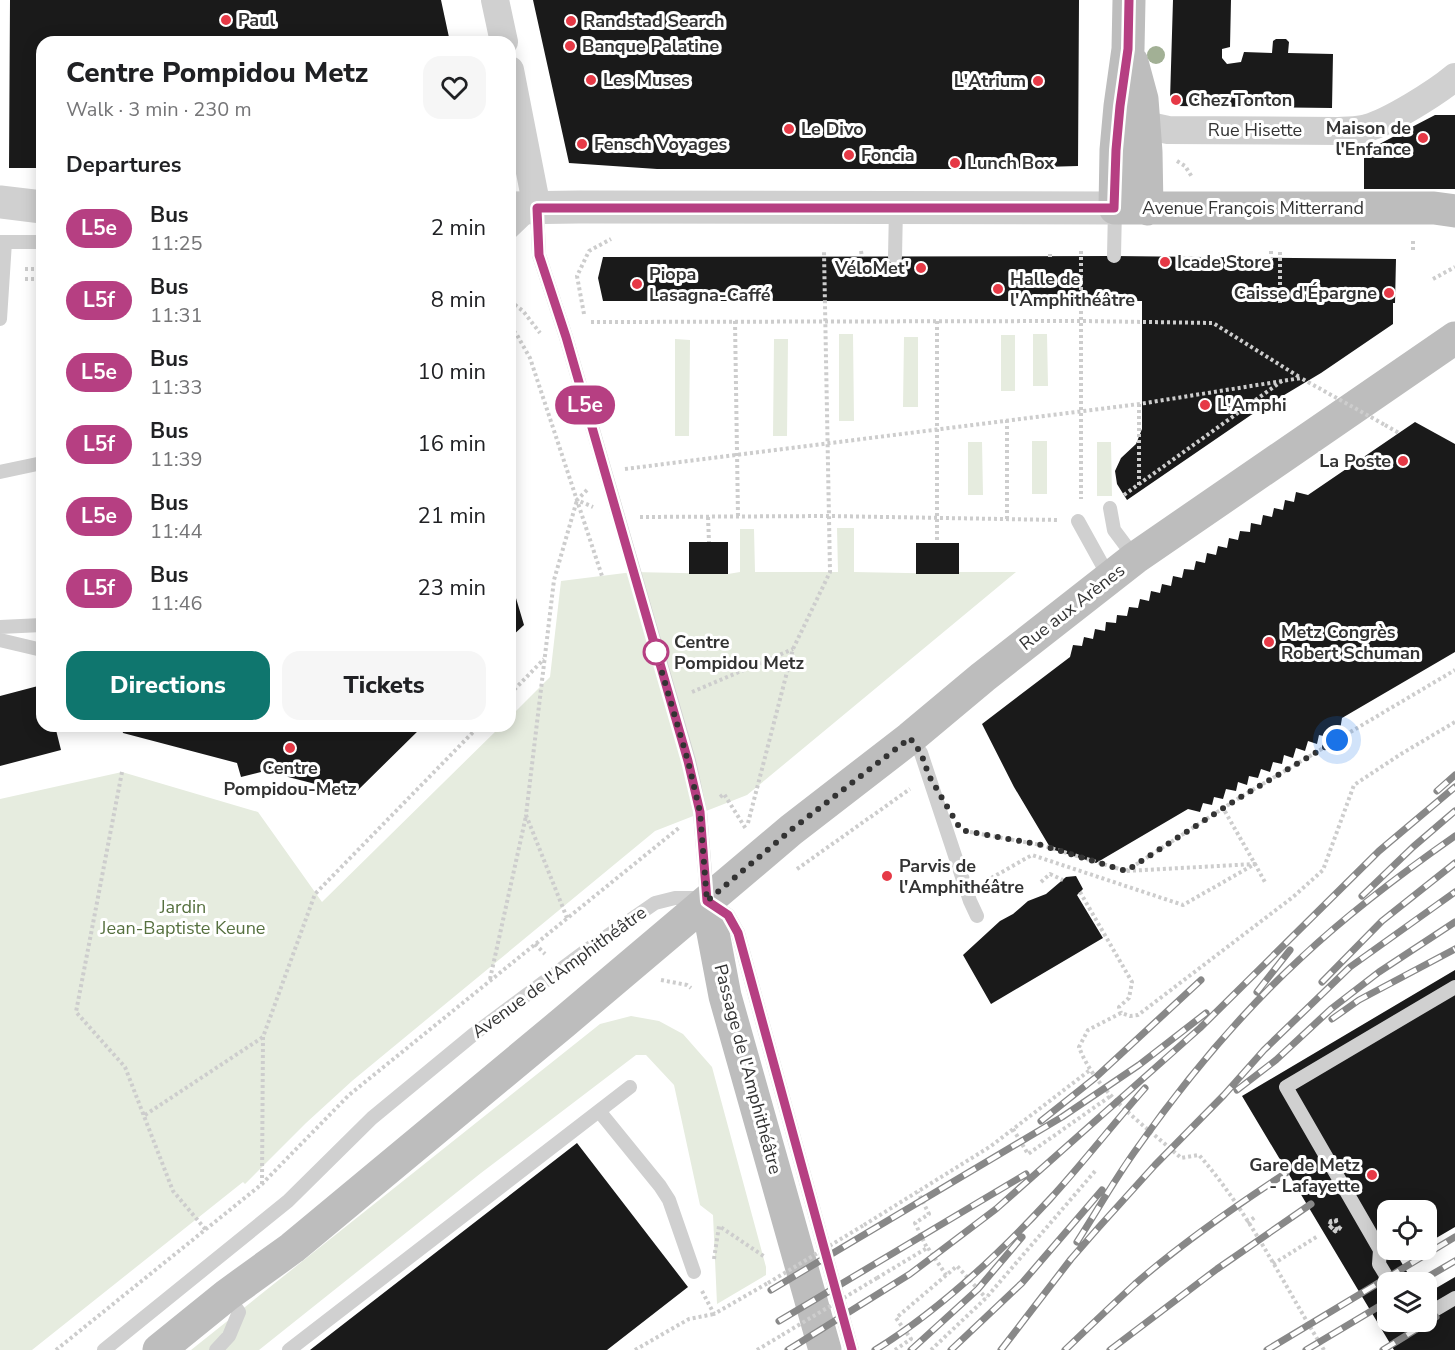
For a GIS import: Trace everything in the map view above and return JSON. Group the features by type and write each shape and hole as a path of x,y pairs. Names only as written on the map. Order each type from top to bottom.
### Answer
{"main road":[{"path":"1129,0 1128,49 1132,116 1147,209"},
{"path":"1114,208 1116,150 1132,116"},
{"name":"Avenue François Mitterrand","path":"1114,208 1434,207 1455,211"},
{"name":"Rue aux Arènes","path":"707,901 791,830 910,738 983,676 1135,558 1455,338"},
{"name":"Avenue de l'Amphithéâtre","path":"159,1350 227,1295 292,1248 707,901"},
{"name":"Passage de l'Amphithéâtre","path":"707,901 725,996 825,1350"}],"street":[{"path":"495,0 503,36"},
{"name":"Rue Hisette","path":"1132,116 1168,130 1339,131 1366,128 1390,118 1443,87 1455,77"},
{"path":"516,129 524,208"},
{"path":"0,202 36,206"},
{"name":"Avenue François Mitterrand","path":"524,208 1114,208"}],"lane":[{"path":"895,257 896,207"},
{"path":"516,222 524,208"},
{"path":"524,208 566,337 688,761 700,812 707,901"},
{"path":"1114,208 1114,256"},
{"path":"0,319 2,242 36,242"},
{"path":"0,472 36,464"},
{"path":"1113,504 1114,530 1135,558"},
{"path":"1078,521 1109,578"},
{"path":"0,627 36,625"},
{"path":"0,640 36,649"},
{"path":"910,738 921,753 977,916"},
{"name":"Avenue de l'Amphithéâtre","path":"104,1350 288,1201 372,1118 474,1034 560,969 655,903 675,898 696,898 707,901"},
{"name":"Passage de l'Amphithéâtre","path":"707,901 728,915 738,933 852,1350"},
{"path":"1384,1272 1379,1264 1380,1250 1286,1087 1455,987"},
{"path":"289,1350 630,1087"},
{"path":"599,1111 669,1200 694,1272"},
{"path":"216,1350 228,1336 239,1312 227,1295"},
{"path":"1437,1308 1455,1298"}],"path":[{"path":"1170,157 1185,166 1194,180"},
{"path":"584,315 577,276 589,251 612,239"},
{"path":"1401,241 1424,241"},
{"path":"1413,241 1413,252"},
{"path":"700,812 724,794 746,830 793,649 830,572 824,251"},
{"path":"861,251 862,257"},
{"path":"1050,251 1050,257"},
{"path":"1081,251 1081,502"},
{"path":"1271,251 1271,259"},
{"path":"1280,251 1280,303"},
{"path":"1432,279 1455,267"},
{"path":"735,321 738,517"},
{"path":"937,321 938,542"},
{"path":"591,322 1213,323 1301,378 1399,433"},
{"path":"516,334 530,358 602,576"},
{"path":"490,980 526,816 554,580 577,500 604,471 1139,404 1301,378"},
{"path":"1113,504 1282,381"},
{"path":"1139,404 1139,485"},
{"path":"1007,420 1007,519"},
{"path":"577,500 618,518 829,516 1061,520"},
{"path":"708,517 709,542"},
{"path":"670,701 793,649"},
{"path":"516,688 545,659"},
{"path":"1126,871 1222,808 1455,670"},
{"path":"1121,1012 1130,1016 1138,1015 1293,897 1323,870 1354,785 1455,722"},
{"path":"262,1184 263,1037 315,894 473,732"},
{"path":"122,772 76,1012 125,1067 173,1191 206,1230"},
{"path":"790,873 929,776"},
{"path":"1222,808 1266,884"},
{"path":"526,816 567,918"},
{"path":"961,830 1041,845 1126,871 1255,864"},
{"path":"56,1350 262,1184 350,1095 674,831"},
{"path":"980,872 984,882 1032,855 1183,905 1255,864"},
{"path":"1041,882 1050,874 1064,880"},
{"path":"1080,892 1132,982 1129,998 1119,1007 1121,1012"},
{"path":"535,944 560,969"},
{"path":"653,984 661,980 687,985 694,991"},
{"path":"1121,1012 1088,1030 1079,1047 1090,1070 1095,1078 1149,1132 1181,1158 1199,1155 1218,1178 1274,1264 1324,1350"},
{"path":"145,1115 263,1037"},
{"path":"635,1350 689,1319 714,1314 918,1192 991,1146 1090,1070"},
{"path":"1013,1129 1028,1154 1112,1095"},
{"path":"935,1349 986,1298 1096,1170"},
{"path":"918,1192 929,1214 915,1223 927,1248 946,1275"},
{"path":"1247,1223 1255,1217"},
{"path":"1336,1230 1334,1230 1329,1226 1331,1222 1339,1221 1341,1225 1339,1229 1335,1231 1331,1229 1329,1225 1331,1221 1335,1219 1339,1220 1341,1225 1339,1230 1336,1230"},
{"path":"714,1260 719,1226 765,1257"},
{"path":"1274,1264 1318,1236"},
{"path":"758,1350 927,1248"},
{"path":"780,1264 786,1285"},
{"path":"895,1350 911,1339 896,1318 957,1266 986,1298"},
{"path":"700,1288 714,1314"},
{"path":"795,1318 798,1328"}],"green space":[{"path":"839,334 853,334 854,421 839,421"},
{"path":"1033,334 1047,334 1048,386 1033,386"},
{"path":"1001,335 1015,335 1015,391 1001,391"},
{"path":"904,337 918,337 918,407 903,407"},
{"path":"675,339 690,340 689,436 675,436"},
{"path":"774,339 788,339 787,436 773,436"},
{"path":"1032,441 1047,441 1047,494 1032,494"},
{"path":"968,442 982,442 983,495 968,495"},
{"path":"1097,442 1111,442 1112,496 1097,496"},
{"name":"Jardin Jean-Baptiste Keune","path":"837,528 854,528 854,572 959,574 959,572 1016,572 747,795 655,831 352,1081 245,1184 243,1182 32,1350 0,1350 0,799 122,772 258,812 322,902 495,732 516,732 516,711 550,677 561,581 633,572 728,574 740,572 740,529 754,529 755,572 838,572"},
{"path":"631,1016 659,1021 683,1034 712,1067 766,1267 766,1275 717,1304 713,1215 700,1205 674,1085 646,1055 636,1055 481,1173 259,1350 191,1350 600,1024"}],"building":[{"path":"10,0 441,0 449,36 36,36 36,168 9,168"},
{"path":"533,0 1079,0 1078,166 975,169 657,169 569,163"},
{"path":"1173,0 1231,0 1230,47 1222,49 1222,58 1227,64 1241,62 1244,52 1272,53 1273,41 1276,39 1286,39 1289,42 1288,53 1333,54 1332,108 1177,106 1170,100"},
{"name":"Maison de l'Enfance","path":"1435,115 1455,115 1455,189 1364,189 1364,152"},
{"path":"1114,256 1396,259 1393,324 1321,373 1251,415 1127,500 1117,484 1115,471 1121,458 1136,444 1142,429 1142,301 603,301 598,278 603,257"},
{"name":"Metz Congrès Robert Schuman","path":"1415,422 1455,444 1455,652 1342,718 1340,730 1331,728 1328,737 1319,735 1317,744 1308,741 1305,751 1296,748 1293,758 1284,755 1282,764 1273,762 1270,772 1261,769 1258,778 1249,776 1247,785 1238,782 1236,791 1226,789 1223,799 1214,797 1212,805 1203,803 1200,812 1188,809 1096,863 1051,849 1014,787 982,724 1070,657 1073,645 1082,646 1084,637 1093,639 1095,629 1105,631 1106,622 1116,623 1117,615 1127,616 1129,607 1138,608 1140,599 1149,601 1151,591 1160,593 1162,584 1171,586 1173,576 1182,578 1184,569 1194,570 1196,561 1205,563 1207,553 1216,555 1218,546 1227,548 1229,538 1238,540 1240,531 1250,532 1251,523 1261,525 1263,515 1272,517 1274,508 1283,510 1285,500 1294,502 1296,492 1308,495"},
{"path":"689,542 728,542 728,574 689,574"},
{"path":"916,543 959,543 959,574 916,574"},
{"path":"516,598 524,625 516,632"},
{"path":"36,687 36,732 56,732 61,750 0,766 0,696"},
{"name":"Centre Pompidou-Metz","path":"417,732 354,794 265,771 241,777 237,763 123,733"},
{"path":"1076,876 1083,889 1077,895 1103,938 991,1004 963,955 1000,921 1013,914 1028,901 1046,894 1066,877"},
{"name":"Gare de Metz - Lafayette","path":"1455,970 1455,1227 1437,1238 1437,1200 1377,1200 1377,1260 1400,1260 1407,1272 1377,1272 1377,1322 1242,1096"},
{"path":"577,1143 688,1287 607,1350 310,1350"},
{"name":"Gare de Metz - Lafayette","path":"1455,1277 1455,1350 1394,1350 1383,1332 1437,1332 1437,1288"}],"railway":[{"path":"1437,791 1455,775"},
{"path":"788,1350 910,1274 996,1209 1200,1028 1379,851 1455,787"},
{"path":"1362,896 1455,811"},
{"path":"1077,1242 1122,1170 1156,1122 1215,1048 1257,1001 1279,978 1357,909 1455,836"},
{"path":"1322,982 1382,921 1455,863"},
{"path":"1001,1350 1071,1259 1099,1227 1264,1050 1350,967 1455,892"},
{"path":"1237,1090 1276,1060 1331,1009 1379,972 1455,922"},
{"path":"1332,1019 1359,1000 1455,949"},
{"path":"1257,992 1290,950"},
{"path":"1041,1121 1095,1078 1201,980"},
{"path":"771,1290 1062,1117 1139,1065 1206,1013"},
{"path":"875,1350 923,1317 968,1280 1031,1220 1145,1088"},
{"path":"1065,1350 1135,1284 1171,1254 1286,1173"},
{"path":"779,1321 1026,1174"},
{"path":"951,1350 1022,1283 1102,1190"},
{"path":"1110,1350 1217,1269 1311,1204"},
{"path":"911,1350 978,1289 1022,1237"},
{"path":"1267,1350 1455,1237"},
{"path":"1436,1272 1455,1261"},
{"path":"1306,1350 1377,1308"},
{"path":"1383,1350 1412,1332"}],"bus line":[{"name":"L5e","path":"852,1350 738,933 728,915 707,901 700,812 688,761 566,337 539,255 537,208 1114,208 1116,150 1128,49 1129,0"}],"place":[{"name":"Paul","path":"226,20"},
{"name":"Randstad Search","path":"571,21"},
{"name":"Banque Palatine","path":"570,46"},
{"name":"Les Muses","path":"591,80"},
{"name":"L'Atrium","path":"1038,81"},
{"name":"Chez Tonton","path":"1176,100"},
{"name":"Le Divo","path":"789,129"},
{"name":"Maison de l'Enfance","path":"1423,138"},
{"name":"Fensch Voyages","path":"582,144"},
{"name":"Foncia","path":"849,155"},
{"name":"Lunch Box","path":"955,163"},
{"name":"Icade Store","path":"1165,262"},
{"name":"VéloMet'","path":"921,268"},
{"name":"Piopa Lasagna-Caffé","path":"637,284"},
{"name":"Halle de l'Amphithéâtre","path":"998,289"},
{"name":"Caisse d'Épargne","path":"1389,293"},
{"name":"L'Amphi","path":"1205,405"},
{"name":"La Poste","path":"1403,461"},
{"name":"Metz Congrès Robert Schuman","path":"1269,642"},
{"name":"Centre Pompidou Metz","path":"656,652"},
{"name":"Centre Pompidou-Metz","path":"290,748"},
{"name":"Parvis de l'Amphithéâtre","path":"887,876"},
{"name":"Gare de Metz - Lafayette","path":"1372,1175"}],"route":[{"path":"656,652 688,761 700,812 707,901 791,830 910,738 921,753 929,776 961,830 1041,845 1126,871 1239,798 1337,740"}]}
